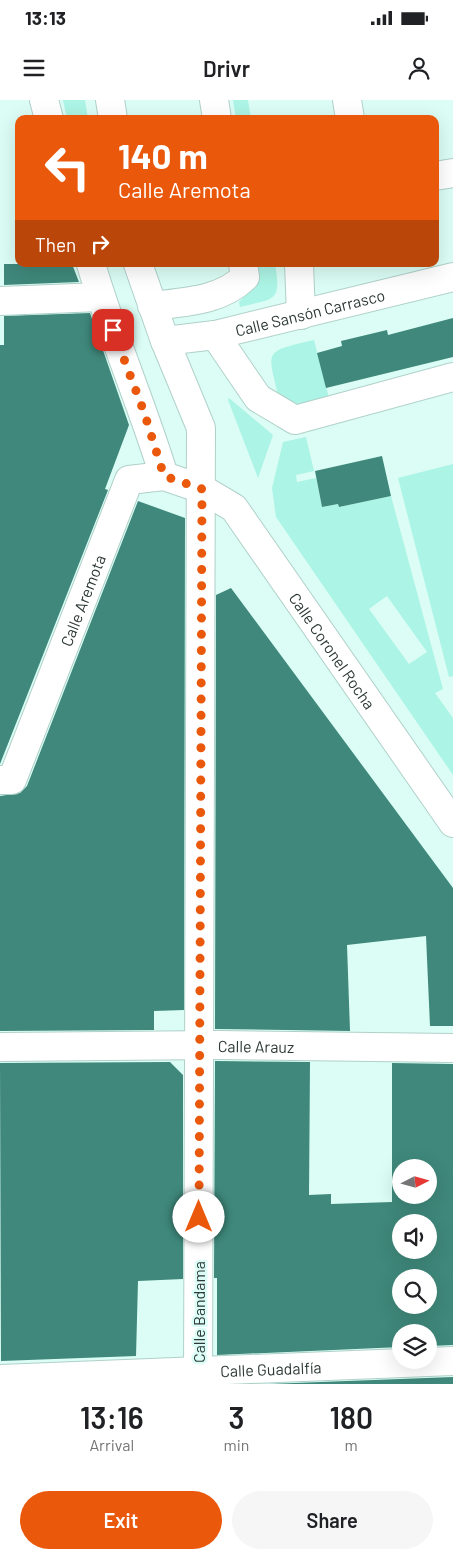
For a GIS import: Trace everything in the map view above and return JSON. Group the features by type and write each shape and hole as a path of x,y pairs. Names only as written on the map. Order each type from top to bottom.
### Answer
{"street":[{"path":"44,100 48,115"},
{"path":"110,100 112,115"},
{"path":"214,100 216,115"},
{"path":"347,100 349,115"},
{"path":"439,175 453,173"},
{"path":"92,267 100,297 144,412 164,476"},
{"name":"Calle Bandama","path":"139,267 165,341 201,428 198,1377"},
{"path":"152,306 207,298 234,288 245,277 243,267"},
{"path":"299,267 301,315"},
{"name":"Calle Sansón Carrasco","path":"165,341 215,335 453,277"},
{"path":"0,301 100,297"},
{"path":"215,335 258,398 295,420 453,378"},
{"name":"Calle Aremota","path":"0,780 12,780 129,480 164,476 202,489"},
{"name":"Calle Coronel Rocha","path":"202,489 234,508 453,823"},
{"name":"Calle Arauz","path":"0,1047 200,1045 453,1048"},
{"name":"Calle Guadalfía","path":"0,1379 198,1377 453,1360"}],"green space":[{"path":"63,100 85,100 87,115 66,115"},
{"path":"233,100 248,100 250,115 235,115"},
{"path":"258,267 275,267 276,292 268,300 240,307 239,302 250,289"},
{"path":"314,340 329,398 291,405 279,399 272,370 271,362 273,355 285,347"},
{"path":"229,398 273,435 258,478 228,400"},
{"path":"306,437 314,471 296,475 297,482 316,478 322,507 338,504 339,507 391,496 443,689 435,693 453,718 453,775 276,517 272,488 283,442","holes":["387,596 427,652 409,664 369,609"]},
{"path":"453,464 453,676 449,677 398,478"}],"building":[{"path":"4,264 15,264 15,267 73,267 79,282 4,285"},
{"path":"90,313 129,425 105,489 108,490 0,764 0,345 4,345 4,316"},
{"path":"453,318 453,357 326,388 317,353 342,346 341,341 387,330 388,335"},
{"path":"382,456 391,496 339,507 338,504 322,507 315,471"},
{"path":"138,501 185,518 184,1010 154,1011 154,1030 0,1031 0,796 20,793 27,786"},
{"path":"231,588 453,888 453,1026 430,1026 426,936 347,945 350,1031 215,1029 216,595"},
{"path":"215,1061 310,1062 309,1195 331,1194 331,1204 392,1202 392,1204 438,1204 438,1159 392,1159 392,1063 453,1064 453,1345 437,1346 437,1324 392,1324 392,1347 217,1355 217,1278 214,1278"},
{"path":"170,1062 183,1075 183,1279 138,1281 136,1356 1,1361 0,1063"},
{"path":"453,1377 453,1384 268,1384"}],"route":[{"path":"113,330 144,412 164,476 202,489 199,1217"}]}
